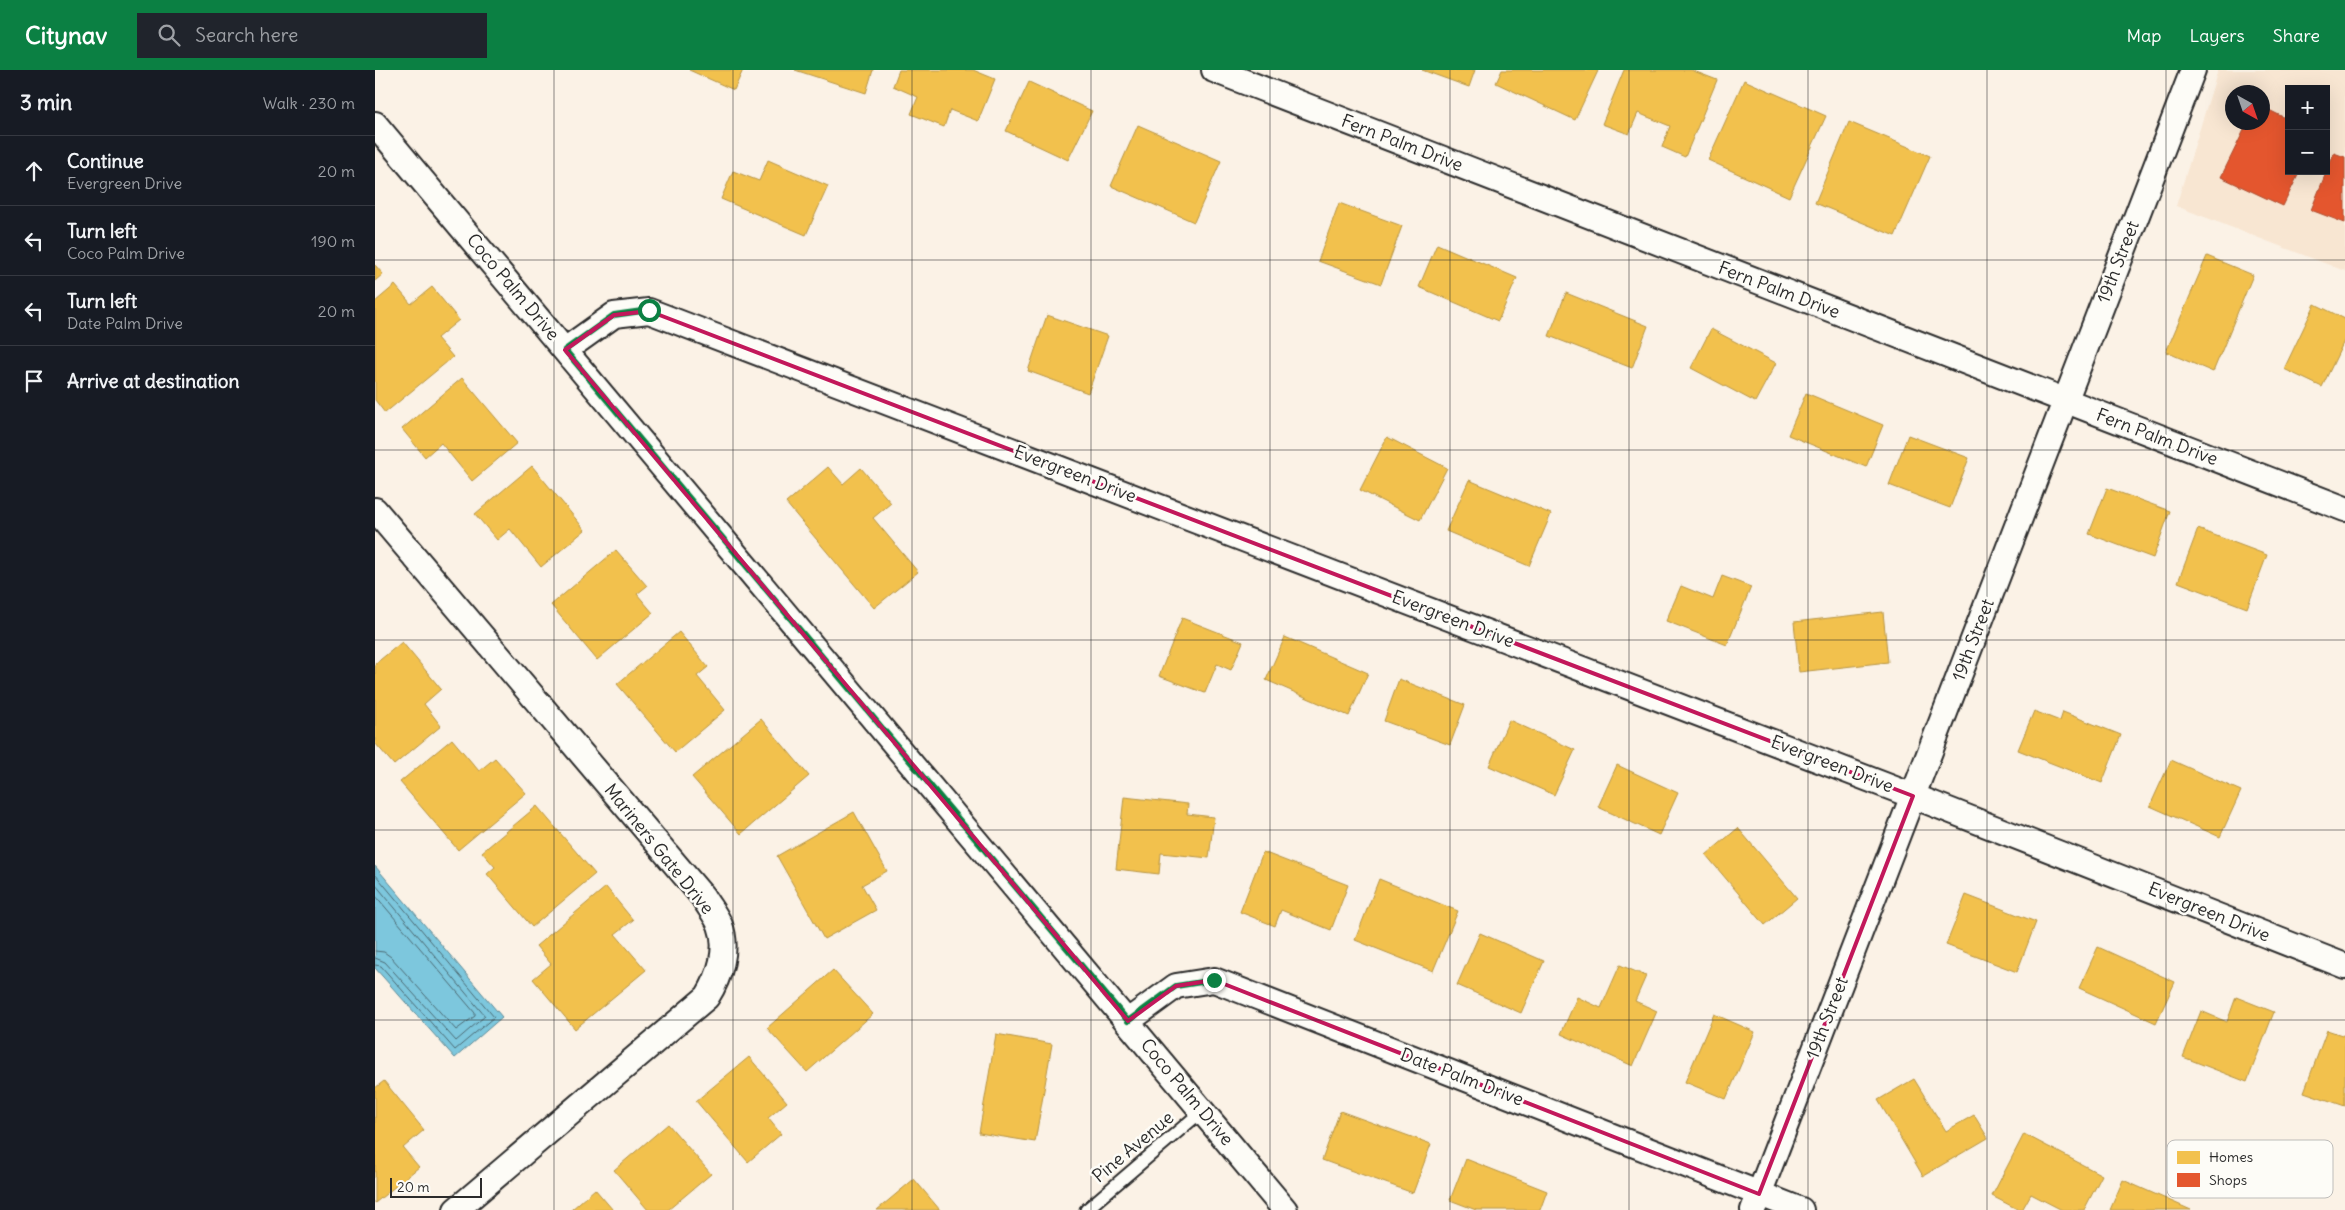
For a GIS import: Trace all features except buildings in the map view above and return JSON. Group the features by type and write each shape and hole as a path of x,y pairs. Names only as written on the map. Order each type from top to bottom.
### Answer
{"street":[{"name":"Fern Palm Drive","path":"1214,70 2064,402 2345,509"},
{"name":"19th Street","path":"1756,1202 2193,70"},
{"name":"Coco Palm Drive","path":"375,124 1285,1210"},
{"name":"Evergreen Drive","path":"565,350 614,315 649,310 1913,796 2345,966"},
{"name":"Mariners Gate Drive","path":"375,510 703,897 720,925 724,955 715,984 707,997 457,1210"},
{"name":"Date Palm Drive","path":"1128,1021 1176,986 1214,980 1756,1202 1801,1210"}],"lane":[{"name":"Pine Avenue","path":"1086,1210 1202,1111"}],"highlighted area":[{"path":"649,311 1913,796 1759,1194 1214,980 1176,986 1128,1021 565,350 614,315"}],"shaded area":[{"path":"2218,70 2345,70 2345,271 2176,206"}],"water":[{"path":"375,866 502,1017 455,1058 375,968"}],"route":[{"path":"649,310 614,315 565,350 1128,1021 1176,986 1214,980"}]}
